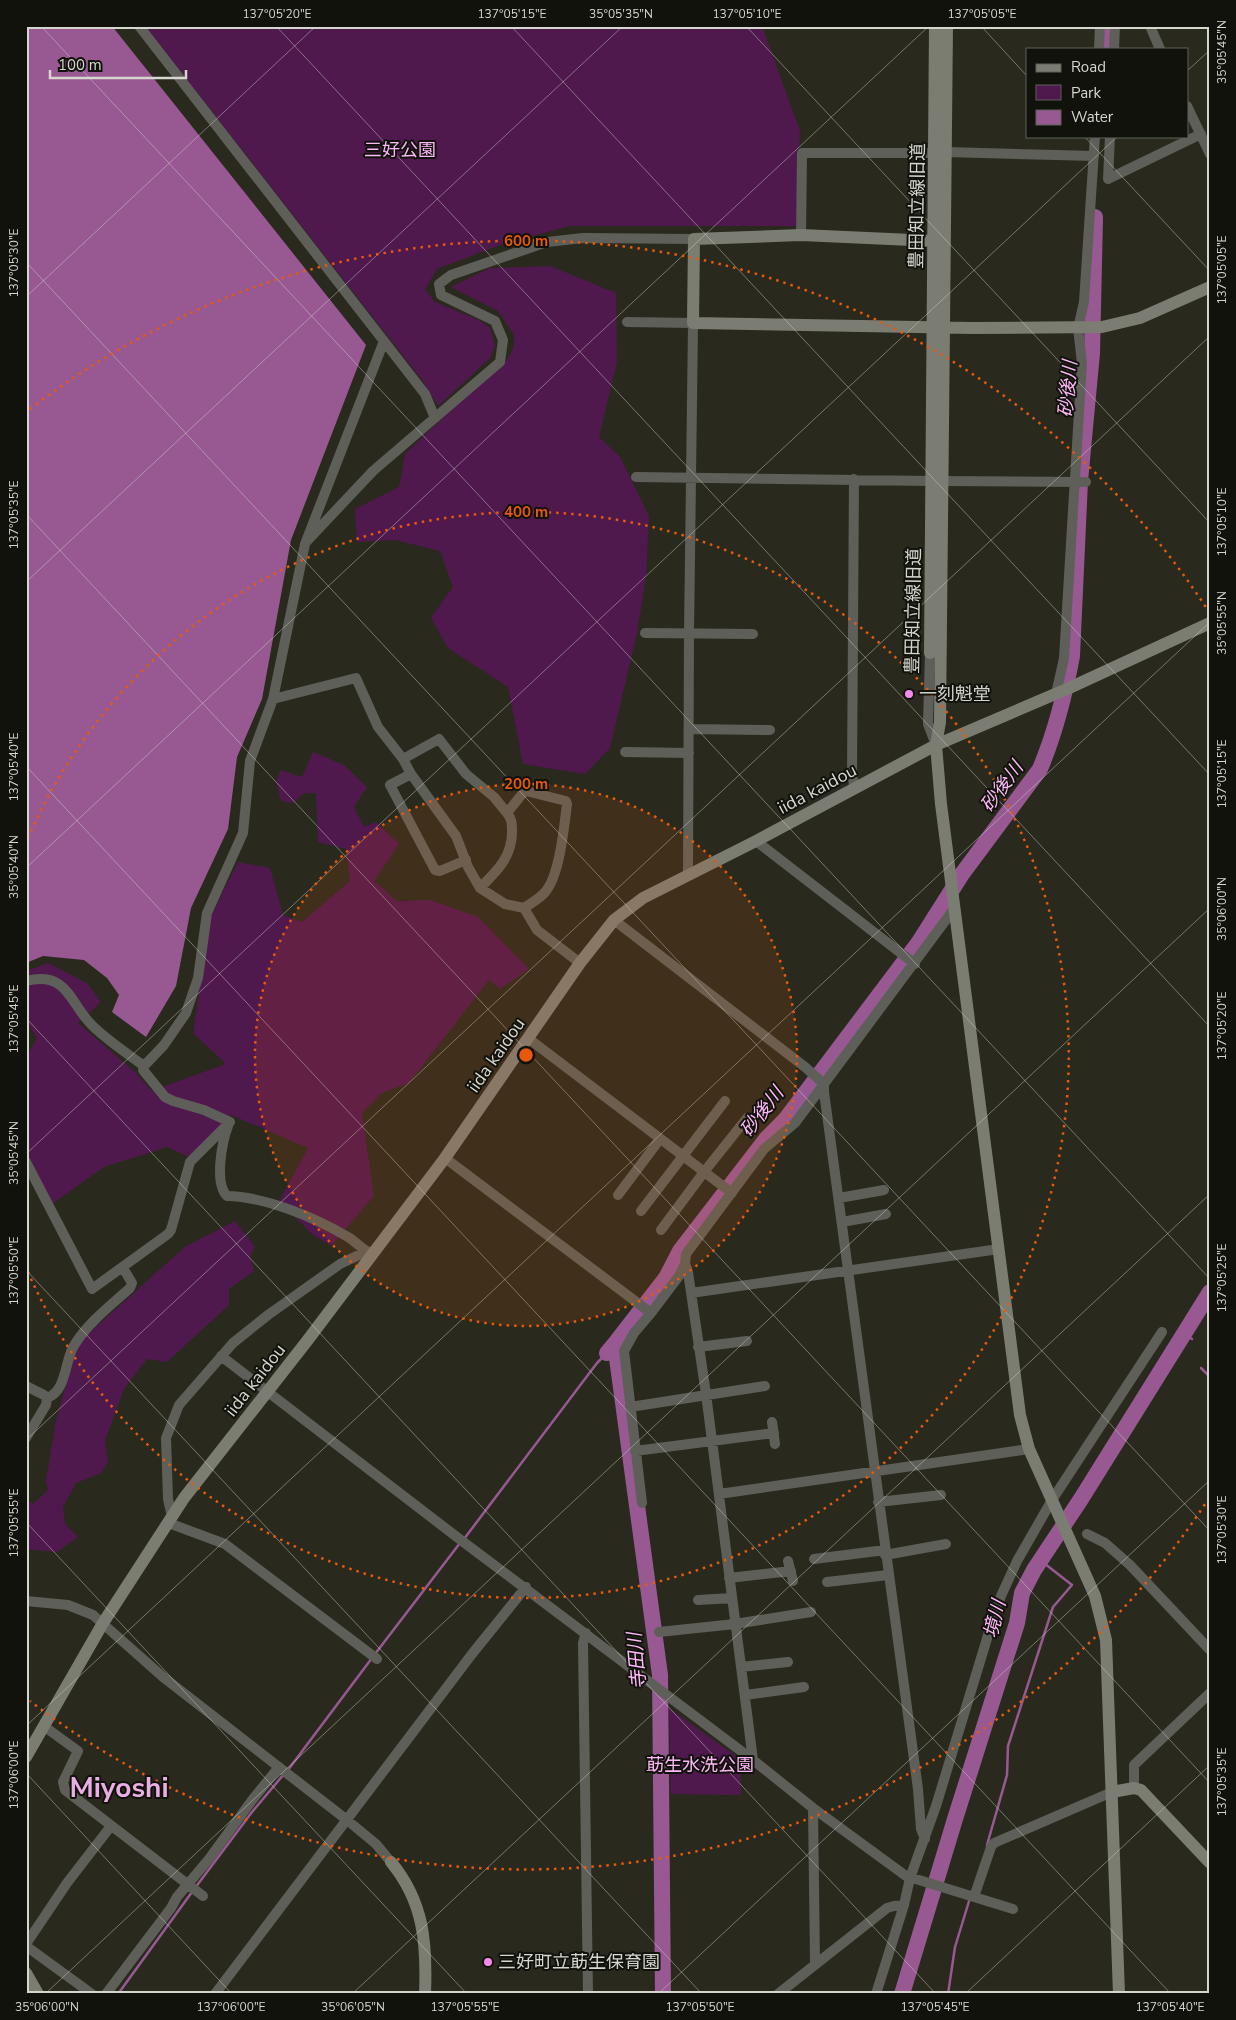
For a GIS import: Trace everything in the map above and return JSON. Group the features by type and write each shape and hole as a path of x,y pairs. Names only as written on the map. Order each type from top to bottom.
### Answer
{"street":[{"path":"139,26 425,394 435,418"},
{"name":"豊田知立線旧道","path":"936,26 941,153 937,481 940,722 936,745"},
{"name":"豊田知立線旧道","path":"939,326 934,241 941,153 947,26"},
{"path":"1099,48 1100,26"},
{"path":"1114,48 1115,26"},
{"path":"1150,26 1160,48"},
{"path":"1188,108 1210,154"},
{"path":"1110,138 1108,179 1201,134"},
{"path":"1061,691 1082,482 1082,363 1078,328 1084,302 1095,138"},
{"path":"801,235 802,153 1094,156"},
{"path":"305,544 373,471 500,362 503,340 495,321 441,295 439,284 452,275 556,240 583,238 694,239 801,235 934,241"},
{"path":"688,875 694,239"},
{"path":"627,322 1102,327 1140,318 1210,287"},
{"path":"230,1122 204,1110 165,1097 143,1070 144,1066 164,1045 186,1013 198,978 207,913 243,833 250,761 273,699 305,544 384,342"},
{"path":"636,477 691,476 1082,482"},
{"path":"854,479 852,775 854,789"},
{"name":"豊田知立線旧道","path":"936,745 928,724 937,481"},
{"name":"iida kaidou","path":"26,1757 103,1623 170,1519 269,1391 370,1253 445,1158 580,963 614,920 643,898 756,841 936,745 1061,691 1210,623"},
{"path":"645,633 753,634"},
{"path":"273,699 356,678 378,727 403,759 411,774 456,836 480,888 505,904 524,908 538,930 580,963"},
{"path":"689,729 770,730"},
{"path":"403,759 439,739 466,774 482,790 494,797 512,819 512,844 501,865 480,888"},
{"path":"936,745 949,878 999,1249 1013,1376 1020,1415 1029,1449 1098,1606 1106,1640 1118,1994"},
{"path":"625,752 689,753"},
{"path":"411,774 390,785 436,870 440,871 466,860"},
{"path":"507,813 526,791 566,801 567,804 553,877 545,892 524,908"},
{"path":"756,841 913,962"},
{"path":"642,1503 624,1351 649,1312 678,1276 685,1264 686,1254 731,1192 764,1149 795,1123 953,905"},
{"path":"614,920 805,1067 823,1083 918,1789 921,1829 925,1839"},
{"path":"26,981 49,981 60,985 71,995 89,1022 144,1066"},
{"path":"529,1039 731,1192"},
{"path":"641,1212 725,1101"},
{"path":"661,1230 747,1118"},
{"path":"230,1122 225,1136 219,1177 223,1192 227,1196 247,1196 289,1210 334,1228 370,1253"},
{"path":"26,1162 30,1177 92,1289 123,1268 171,1230 190,1162 230,1122"},
{"path":"618,1195 660,1139"},
{"path":"445,1158 649,1312"},
{"path":"839,1198 884,1190"},
{"path":"842,1222 886,1214"},
{"path":"691,1293 999,1249"},
{"path":"370,1253 340,1264 233,1343 179,1405 166,1438 168,1499 170,1519 174,1525 225,1544 377,1660"},
{"path":"685,1264 688,1272 706,1394 753,1760"},
{"path":"47,1398 53,1396 64,1378 74,1345 96,1319 130,1288 132,1284 123,1268"},
{"path":"876,1994 988,1632 1017,1561 1052,1500 1162,1332"},
{"path":"698,1347 747,1341"},
{"path":"221,1356 458,1538 753,1760 813,1808 913,1879 1013,1909"},
{"path":"26,1386 44,1394 47,1398 46,1405 26,1438"},
{"path":"630,1407 765,1386"},
{"path":"772,1422 776,1444"},
{"path":"635,1450 774,1433"},
{"path":"719,1494 1029,1449"},
{"path":"878,1502 941,1496"},
{"path":"1087,1534 1105,1543 1130,1565 1210,1650"},
{"path":"814,1559 946,1544"},
{"path":"729,1578 790,1571"},
{"path":"827,1582 888,1575"},
{"path":"215,1994 472,1654 526,1588"},
{"path":"698,1600 732,1598"},
{"path":"26,1601 68,1605 93,1615 163,1677 376,1844 408,1886 422,1923 426,1957 425,1994"},
{"path":"659,1632 735,1624 812,1612"},
{"path":"586,1633 583,1643 588,1994"},
{"path":"741,1667 788,1662"},
{"path":"744,1695 804,1687"},
{"path":"1134,1788 1134,1766 1210,1693"},
{"path":"44,1726 78,1752 63,1782 64,1788 203,1895"},
{"path":"106,1994 279,1767"},
{"path":"974,1898 994,1843 1112,1792 1134,1788 1141,1790 1210,1863"},
{"path":"813,1808 815,1964"},
{"path":"92,1994 26,1945 67,1883 111,1826"},
{"path":"778,1994 888,1908 904,1906"},
{"path":"26,1973 38,1994"}],"green space":[{"name":"三好公園","path":"145,26 762,26 800,131 796,226 569,226 500,245 437,269 425,289 435,302 479,320 490,328 495,346 490,358 438,406 422,380"},
{"path":"550,266 616,293 617,362 599,437 620,457 649,516 646,577 637,633 610,748 585,774 523,764 508,687 448,648 431,618 453,587 440,551 395,540 357,542 355,509 399,487 405,454 450,411 504,364 513,349 514,335 498,311 451,287 490,268"},
{"path":"313,752 344,765 367,787 354,807 364,827 376,822 399,844 374,881 397,901 430,900 478,917 529,969 500,989 489,980 409,1083 382,1093 362,1113 374,1196 331,1246 312,1234 279,1201 308,1148 231,1115 189,1157 167,1147 104,1167 52,1204 26,1154 26,1057 37,1038 26,1021 26,971 48,963 87,983 101,1002 78,1023 137,1074 151,1091 226,1064 193,1033 211,916 238,862 270,868 283,915 302,922 350,881 346,849 318,842 316,793 304,793 293,803 281,801 276,781 281,770 302,777"},
{"path":"235,1221 255,1247 250,1256 254,1271 229,1289 229,1305 167,1362 147,1359 124,1389 105,1440 108,1462 101,1473 76,1483 63,1507 65,1524 78,1537 57,1552 26,1549 26,1499 33,1504 48,1490 46,1481 56,1420 78,1343 186,1246"},
{"name":"莇生水洗公園","path":"669,1708 740,1759 741,1795 671,1794"}],"water":[{"path":"26,26 112,26 366,345 291,540 262,699 237,757 228,829 191,908 176,986 146,1037 112,1012 119,995 107,978 84,960 43,956 26,963"}],"waterway":[{"name":"砂後川","path":"1105,48 1106,26"},
{"name":"砂後川","path":"617,1341 666,1278 680,1251 767,1138 785,1120 919,942 962,874 1040,769 1059,713 1072,656 1080,481 1092,353 1095,217"},
{"name":"境川","path":"902,1994 1017,1623 1022,1593 1034,1570 1081,1499 1210,1292"},
{"path":"1184,1334 1192,1339"},
{"name":"寺田川","path":"607,1353 617,1341 616,1351 660,1675 663,1994"},
{"path":"464,1539 597,1363 607,1353"},
{"path":"1201,1368 1210,1377"},
{"path":"375,1654 460,1543"},
{"path":"987,1845 1007,1775 1008,1746 1053,1607 1072,1585 1040,1560"},
{"path":"288,1770 372,1658"},
{"path":"195,1888 252,1812 284,1774"},
{"path":"118,1994 192,1892"},
{"path":"948,1994 955,1947 970,1898"}],"place":[{"name":"一刻魁堂","path":"909,694"},
{"name":"三好町立莇生保育園","path":"488,1962"}],"district":[{"name":"Miyoshi","path":"119,1788"}]}
